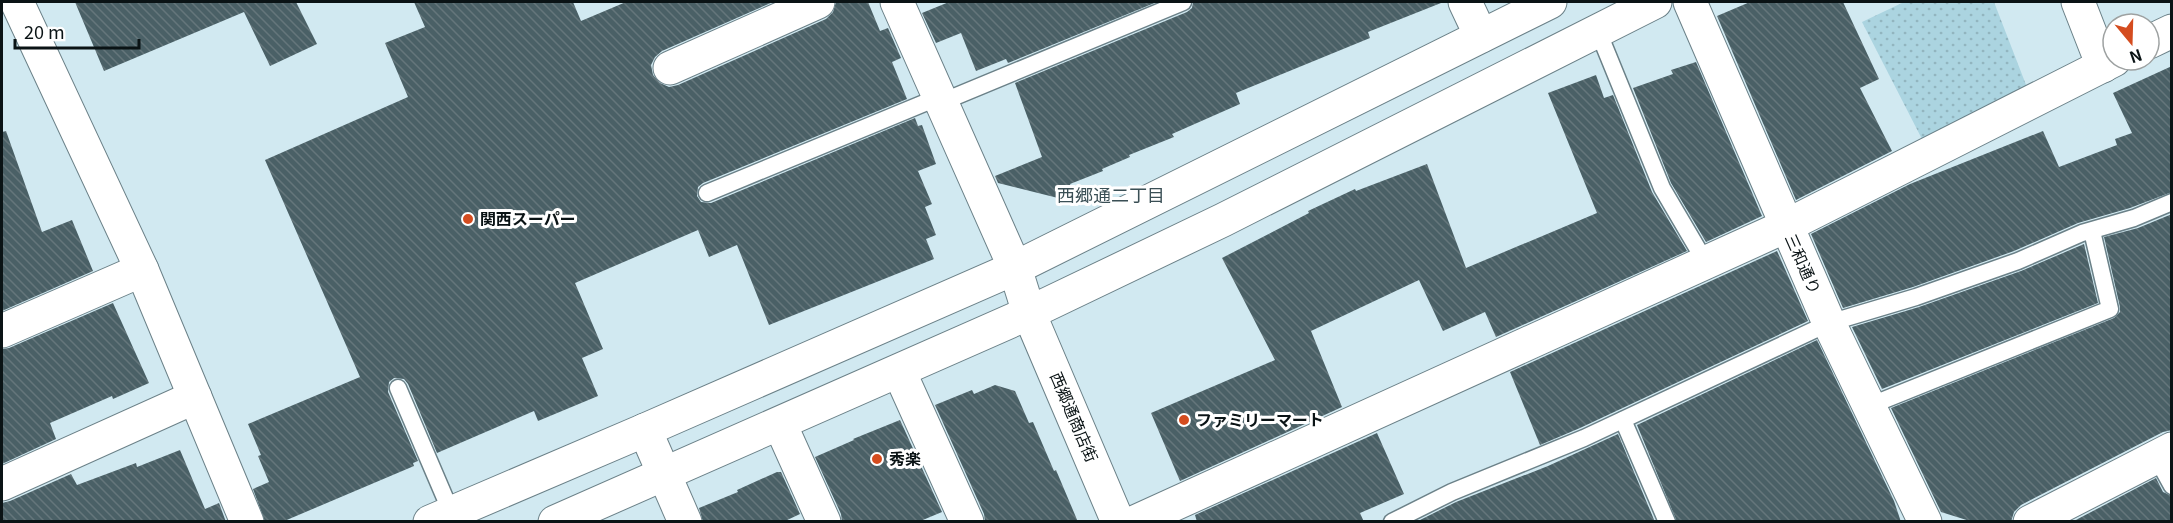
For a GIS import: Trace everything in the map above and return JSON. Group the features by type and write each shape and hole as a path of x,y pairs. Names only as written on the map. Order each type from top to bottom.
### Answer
{"street":[{"path":"17,2 142,270 247,522"},
{"path":"670,68 818,2"},
{"name":"西郷通商店街","path":"897,2 1015,268 1029,313 1118,522"},
{"path":"1465,2 1481,36"},
{"path":"441,517 1015,268 1550,2"},
{"path":"555,522 1029,313 1223,220 1655,2"},
{"name":"三和通り","path":"1690,2 1829,323 1925,522"},
{"path":"2078,2 2101,49"},
{"path":"1135,522 1706,263 2101,67"},
{"path":"2,331 142,270"},
{"path":"899,371 967,522"},
{"path":"2,484 195,397"},
{"path":"780,424 824,522"},
{"path":"645,430 685,522"},
{"path":"2030,522 2164,453"}],"lane":[{"path":"707,193 1183,2"},
{"path":"1598,30 1662,188 1706,263"},
{"path":"1392,522 1452,492 1584,438 1829,323 1916,297 2172,202"},
{"path":"1869,406 2110,309 2092,231"},
{"path":"398,388 441,517"},
{"path":"1623,420 1667,522"},
{"path":"2164,453 2172,486"}],"shaded area":[{"path":"1904,2 1994,2 2028,90 1924,143 1862,22"}],"building":[{"path":"75,2 296,2 317,44 270,66 244,12 104,71"},
{"path":"414,2 573,2 581,21 626,2 773,2 662,51 651,65 653,75 660,83 669,87 826,19 833,12 836,2 868,2 880,31 888,28 901,58 892,62 907,99 703,183 698,187 697,196 701,202 711,203 915,118 918,126 922,125 936,164 918,171 932,204 925,207 936,235 926,239 934,259 769,325 737,245 709,257 698,230 575,283 603,349 582,358 598,396 538,421 534,411 437,453 408,384 404,379 394,378 389,382 388,392 418,461 413,463 414,466 282,522 265,522 253,489 269,482 248,424 360,377 265,160 408,97 385,43 425,27"},
{"path":"949,2 1157,2 1008,63 1006,59 976,71 961,33 936,43 922,13"},
{"path":"1193,2 1441,3 1368,32 1370,38 1236,93 1240,104 1172,134 1174,137 1129,155 1130,157 1102,169 1103,171 1070,184 1078,203 998,183 995,176 1042,157 1015,83 1187,12 1192,8"},
{"path":"1750,2 1843,2 1879,79 1860,88 1892,151 1796,200 1717,16"},
{"path":"1696,62 1762,216 1706,242 1671,183 1633,88 1673,74 1671,70"},
{"path":"2172,66 2172,192 2130,208 2078,223 2014,251 1913,287 1843,308 1811,234 1910,184 2043,131 2059,167 2117,145 2115,139 2132,133 2113,93"},
{"path":"1596,75 1604,98 1613,95 1652,192 1687,251 1496,337 1485,312 1443,331 1419,280 1311,331 1342,407 1180,481 1151,413 1275,360 1222,258 1309,213 1308,211 1355,189 1356,191 1427,164 1466,268 1597,213 1548,93"},
{"path":"6,131 42,232 72,220 93,271 2,311 2,132"},
{"path":"2172,214 2172,430 2163,432 2021,505 2014,512 2011,522 1973,522 1941,512 1891,408 2114,318 2120,312 2120,307 2104,237 2138,228"},
{"path":"2084,244 2098,303 1882,389 1852,327 1919,307 2021,271"},
{"path":"1777,251 1808,321 1540,445 1510,372"},
{"path":"113,303 149,383 113,399 112,396 50,423 56,439 2,464 2,349"},
{"path":"1817,340 1894,501 1901,522 1677,522 1637,425"},
{"path":"995,385 1015,391 1029,423 1033,422 1078,522 985,522 984,514 935,405 972,390 974,394"},
{"path":"900,420 942,512 918,522 842,522 841,514 815,457"},
{"path":"1377,433 1404,494 1360,513 1364,522 1197,522 1195,515"},
{"path":"1618,434 1655,522 1416,522 1456,502 1548,466"},
{"path":"180,450 205,509 219,503 226,522 2,522 2,503 71,474 77,485 136,463 137,467"},
{"path":"781,472 800,514 783,522 703,522 699,508 738,492 737,490"},
{"path":"2156,478 2163,492 2172,496 2172,522 2072,522"}],"place":[{"name":"関西スーパー","path":"468,219"},
{"name":"ファミリーマート","path":"1184,420"},
{"name":"秀楽","path":"877,459"}],"district":[{"name":"西郷通二丁目","path":"1111,196"}]}
